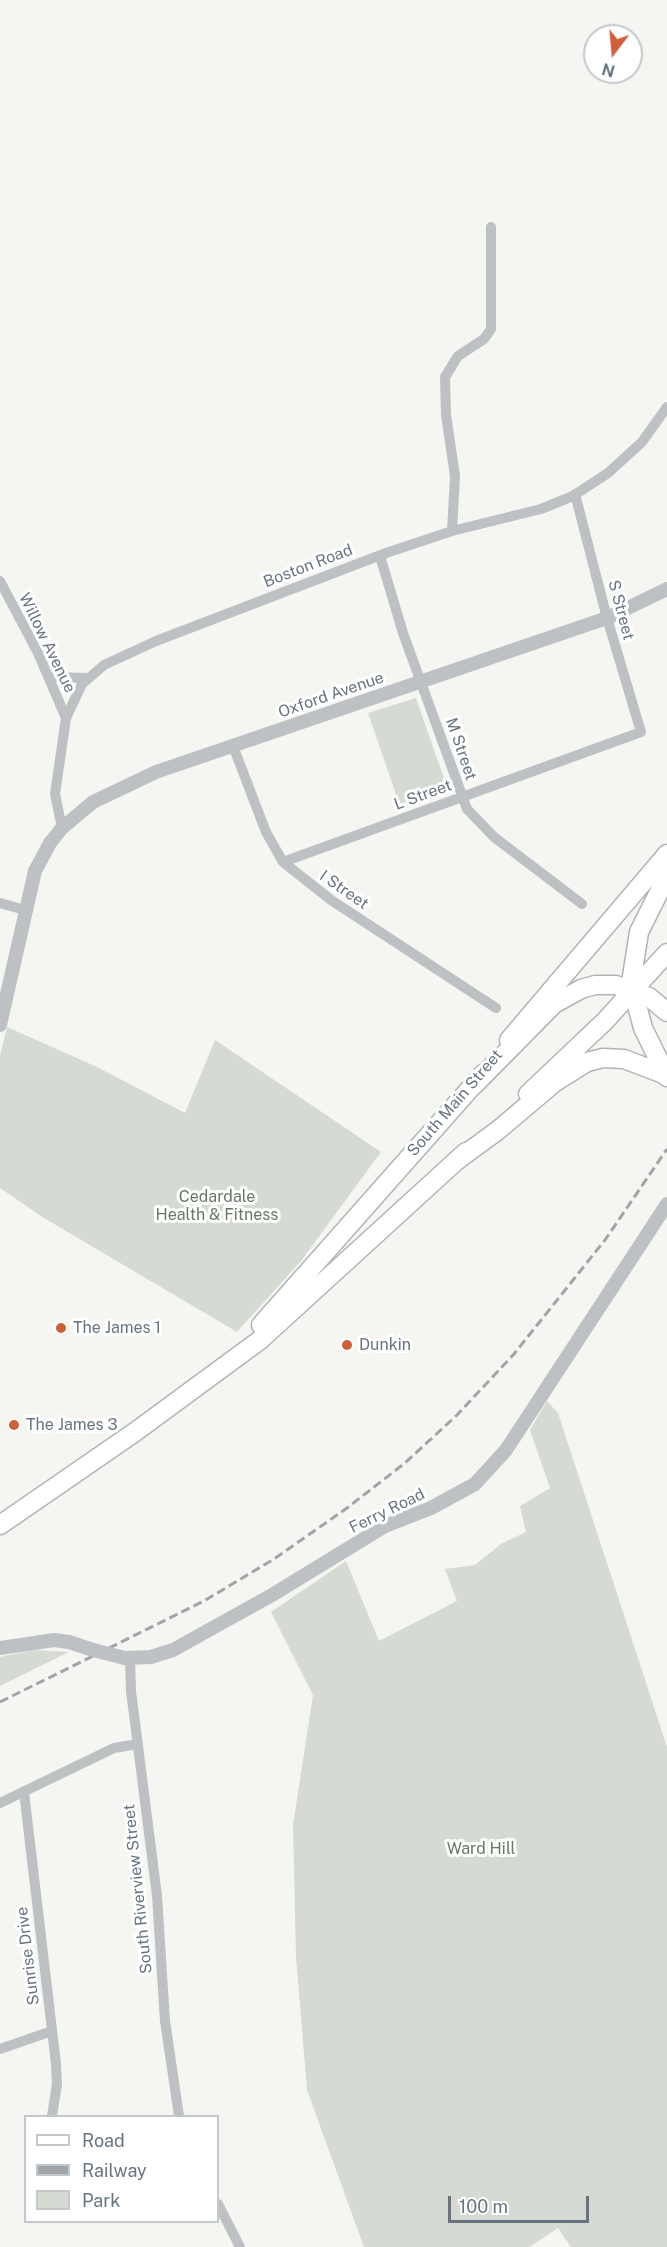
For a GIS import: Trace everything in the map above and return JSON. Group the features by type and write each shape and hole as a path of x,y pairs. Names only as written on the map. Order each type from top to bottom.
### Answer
{"main road":[{"name":"South Main Street","path":"245,1350 245,1342 474,1085 511,1036 667,854"},
{"path":"666,1076 643,1028 632,991 632,965 639,932 667,876"},
{"name":"South Main Street","path":"0,1525 135,1432 276,1327 574,1052 667,953"},
{"path":"474,1085 554,1004 594,985 616,986 632,991 655,1001 667,1012"},
{"path":"456,1161 497,1131 555,1082 587,1062 603,1058 624,1059 666,1076"}],"street":[{"path":"452,531 455,476 446,415 446,377 458,356 484,339 490,329 491,227"},
{"name":"Boston Road","path":"62,828 55,794 66,718 82,684 121,655 380,556 452,531 541,509 575,494 608,473 642,442 667,407"},
{"name":"S Street","path":"575,494 607,618 641,732"},
{"name":"M Street","path":"380,556 389,591 461,797 476,820 494,837 582,904"},
{"name":"Willow Avenue","path":"0,581 50,677 66,718"},
{"name":"Oxford Avenue","path":"25,910 35,871 50,843 62,828 108,793 138,779 607,618 667,589"},
{"path":"50,677 89,678"},
{"name":"L Street","path":"283,862 641,732"},
{"name":"I Street","path":"233,746 266,832 283,862 331,900 496,1008"},
{"path":"0,903 25,910 0,1025"},
{"name":"Ferry Road","path":"0,1648 54,1640 70,1642 127,1658 151,1657 173,1650 272,1595 385,1526 431,1508 475,1484 506,1450 667,1204"},
{"name":"South Riverview Street","path":"127,1658 157,1896 165,2021 179,2115"},
{"path":"0,1803 114,1748 138,1744"},
{"name":"Sunrise Drive","path":"24,1792 57,2084 52,2115"},
{"path":"0,2049 52,2031"},
{"path":"219,2206 240,2247"}],"green space":[{"path":"416,698 449,793 401,809 368,713"},
{"name":"Cedardale Health & Fitness","path":"7,1027 97,1067 185,1113 215,1040 381,1152 301,1261 237,1332 44,1218 0,1188 0,1056"},
{"name":"Ward Hill","path":"547,1401 558,1413 667,1747 667,2247 571,2247 558,2228 529,2247 364,2247 307,2090 296,1957 293,1825 313,1695 271,1612 346,1561 379,1641 457,1601 445,1569 475,1565 501,1544 526,1532 520,1506 550,1488 530,1430"},
{"path":"35,1650 69,1652 0,1686 0,1657"}],"railway":[{"path":"0,1702 204,1601 274,1559 347,1508 405,1463 457,1415 514,1354 605,1240 667,1149"}],"place":[{"name":"The James 1","path":"61,1328"},
{"name":"Dunkin","path":"347,1345"},
{"name":"The James 3","path":"14,1425"}]}
